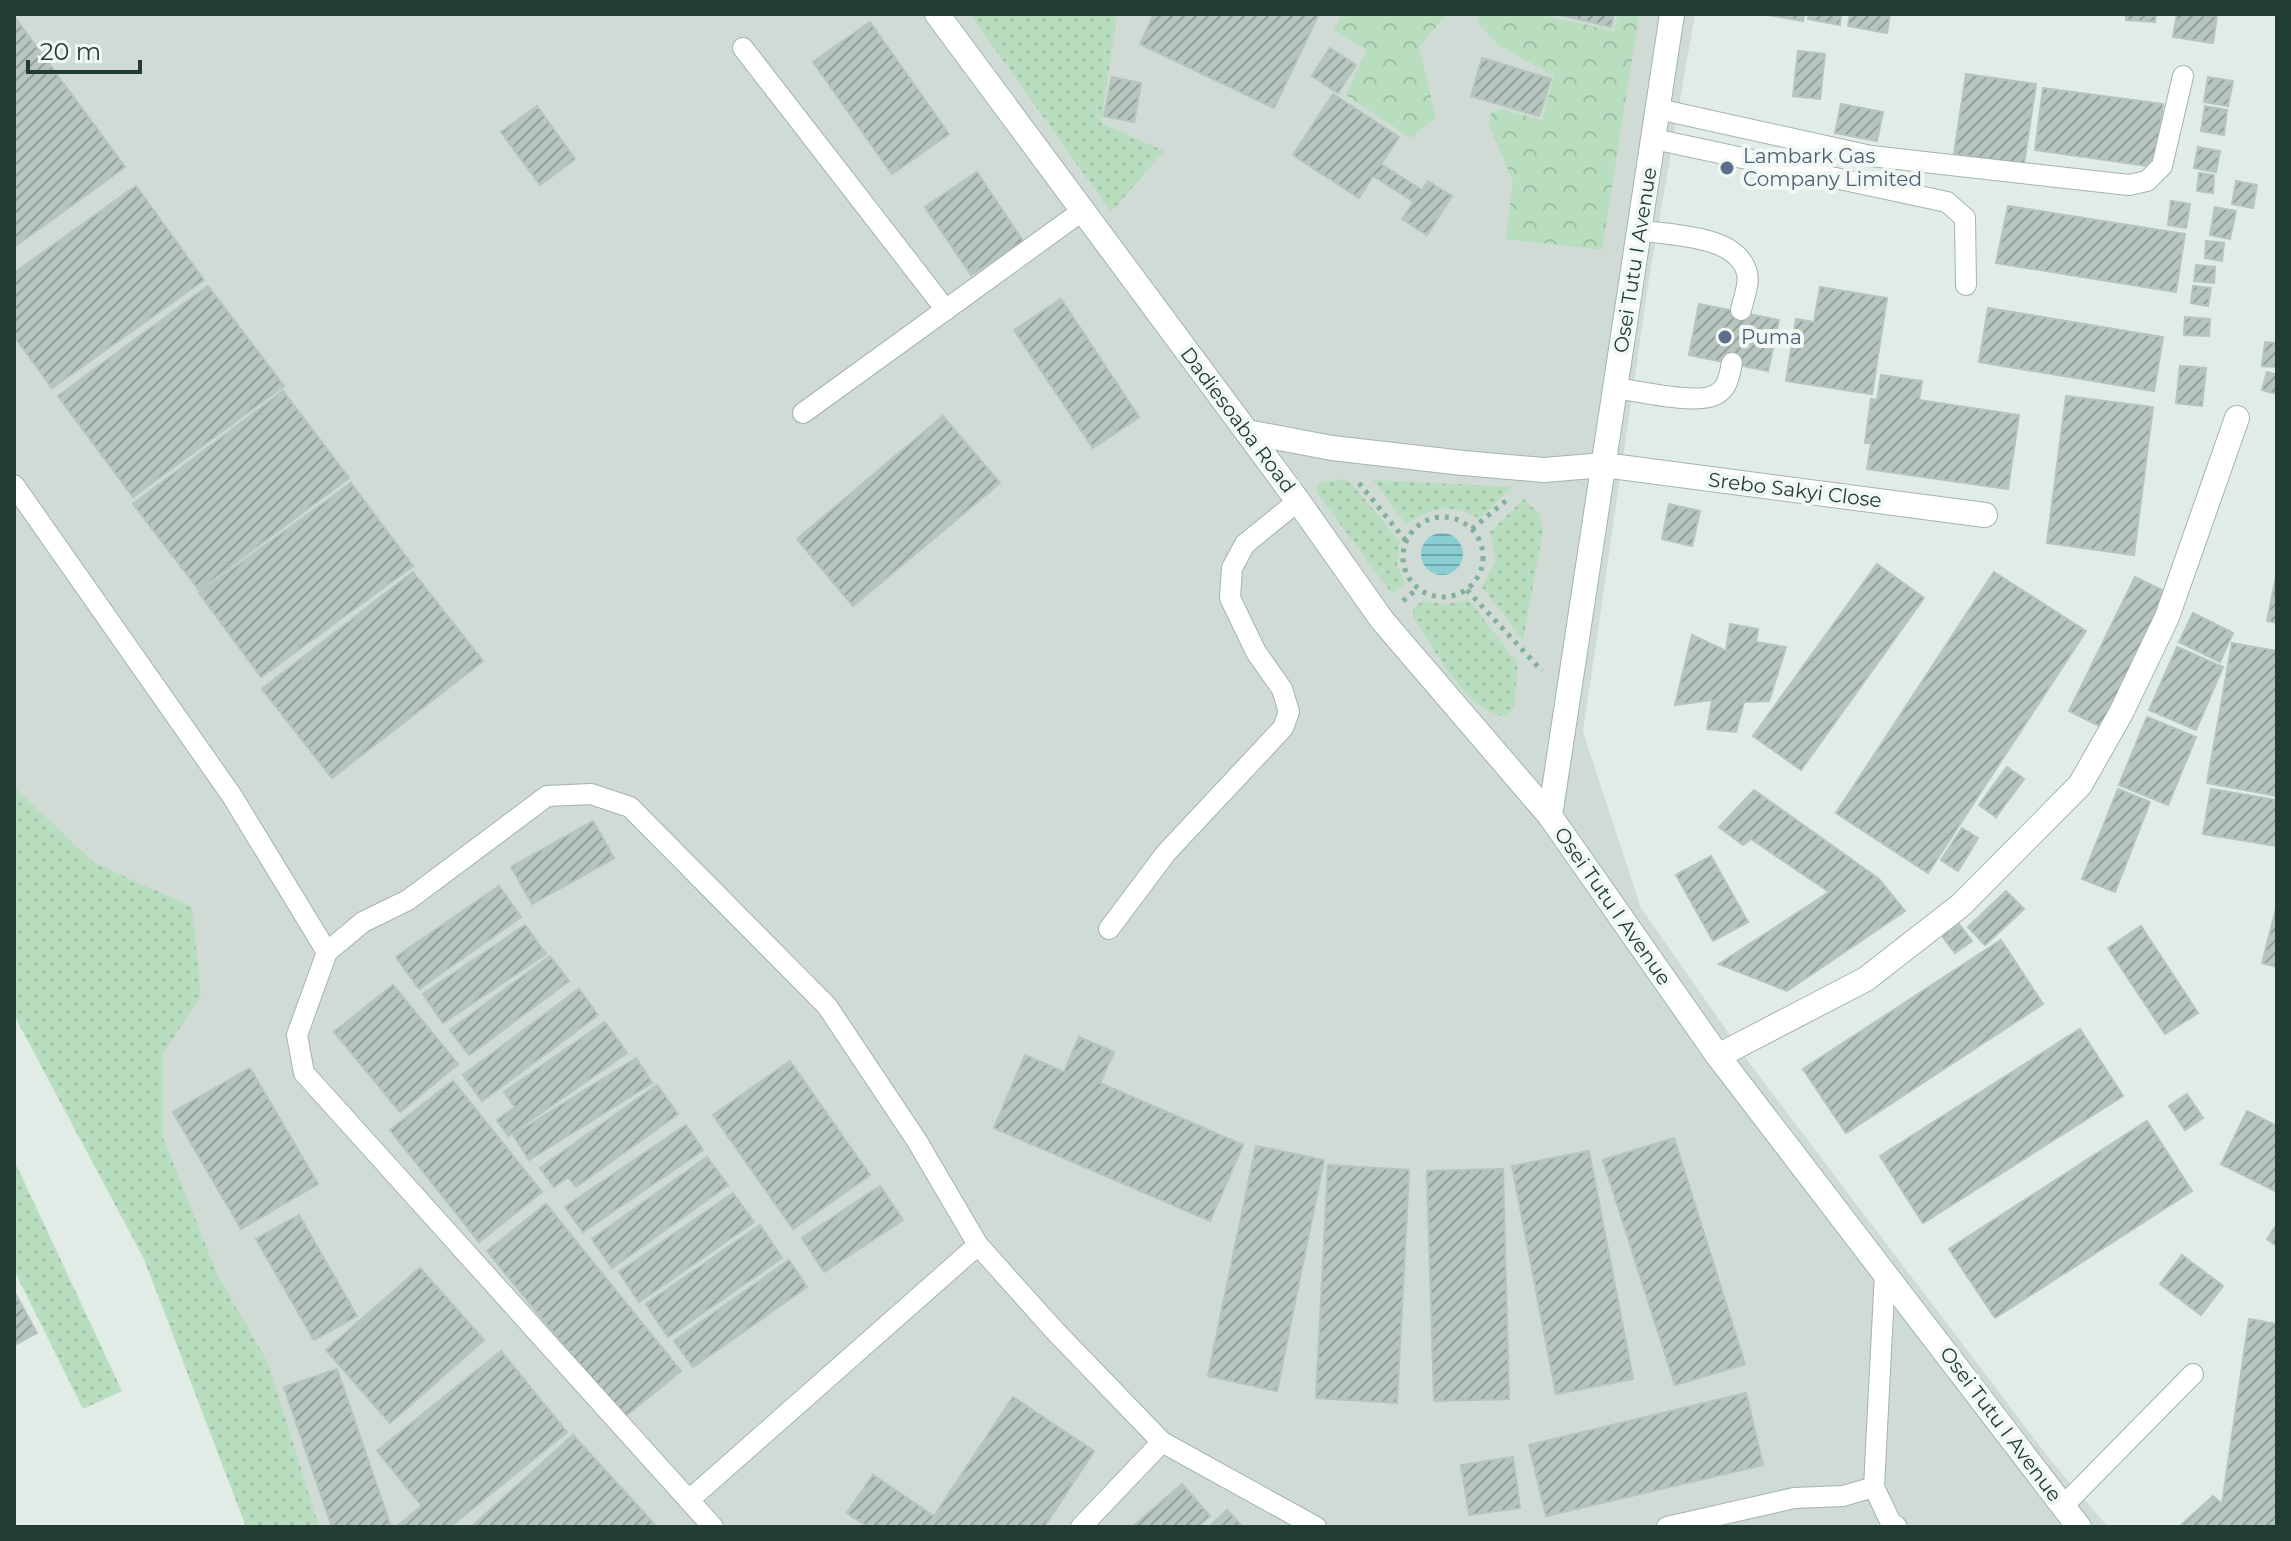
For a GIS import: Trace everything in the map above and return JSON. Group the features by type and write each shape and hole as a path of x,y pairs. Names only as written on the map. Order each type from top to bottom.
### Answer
{"street":[{"name":"Dadiesoaba Road","path":"937,14 1298,501 1382,620 1550,816"},
{"name":"Osei Tutu I Avenue","path":"1672,14 1550,816 1718,1056 2079,1527"},
{"path":"1718,1056 1866,979 1961,905 2080,785 2121,713 2167,617 2237,418"},
{"name":"Srebo Sakyi Close","path":"1247,432 1332,448 1544,470 1604,465 1985,515"}],"lane":[{"path":"743,48 946,310"},
{"path":"1658,109 1871,156 2129,185 2147,181 2162,166 2183,76"},
{"path":"1654,139 1947,202 1965,218 1966,285"},
{"path":"803,413 1082,211"},
{"path":"1639,230 1723,245 1739,257 1749,275 1741,310"},
{"path":"1615,388 1702,399 1717,395 1727,384 1732,363"},
{"path":"14,485 232,796 327,952"},
{"path":"1109,929 1166,853 1283,728 1289,712 1282,689 1256,652 1230,598 1232,568 1245,544 1298,501"},
{"path":"713,1527 304,1073 297,1035 327,952 363,922 408,900 547,796 591,794 630,807 827,1006 917,1141 978,1245 1162,1442 1316,1527"},
{"path":"689,1500 978,1245"},
{"path":"1885,1273 1874,1487 1891,1525"},
{"path":"2063,1506 2193,1374"},
{"path":"1081,1527 1162,1442"},
{"path":"1667,1527 1794,1498 1843,1496 1874,1487"}],"path":[{"path":"1332,448 1406,541"},
{"path":"1443,517 1459,520 1472,529 1483,554 1482,568 1467,590 1442,597 1418,588 1404,567 1406,541 1415,528 1428,520 1443,517"},
{"path":"1467,590 1567,698"}],"shaded area":[{"path":"14,14 1695,14 1649,279 1583,732 1641,908 1753,1068 2052,1462 2108,1527 277,1527 14,988"}],"green space":[{"path":"970,14 1117,14 1101,123 1164,151 1111,212"},
{"path":"1342,14 1447,14 1419,47 1436,117 1411,138 1346,95 1367,49 1334,31"},
{"path":"1479,14 1538,14 1614,31 1618,14 1639,14 1602,250 1506,239 1513,181 1489,126 1491,113 1502,109 1542,121 1554,76 1500,46 1478,23"},
{"path":"1373,480 1512,487 1479,519 1459,510 1442,509 1433,510 1406,524"},
{"path":"1349,481 1400,541 1397,565 1406,584 1392,594 1316,491 1318,483"},
{"path":"1524,499 1538,513 1543,530 1523,640 1482,587 1496,560 1490,532"},
{"path":"1468,599 1518,664 1514,706 1507,716 1479,705 1465,692 1413,617 1413,608 1424,600 1445,605"},
{"path":"14,787 93,862 192,907 201,996 162,1055 162,1135 217,1274 268,1363 319,1527 246,1527 144,1259 14,1015"},
{"path":"14,1160 122,1391 83,1409 14,1270"}],"water":[{"path":"1442,533 1457,539 1463,554 1457,569 1442,575 1427,569 1421,554 1427,539"}],"building":[{"path":"1154,14 1319,14 1274,108 1140,44"},
{"path":"1556,14 1614,14 1611,27"},
{"path":"1762,14 1804,14 1803,21"},
{"path":"1809,14 1841,14 1840,25 1808,19"},
{"path":"1850,14 1890,14 1887,33 1848,26"},
{"path":"2126,14 2156,14 2155,22 2126,20"},
{"path":"2177,14 2217,16 2213,43 2173,37"},
{"path":"14,16 125,167 14,247"},
{"path":"870,22 949,134 892,174 813,62"},
{"path":"1330,48 1356,65 1338,93 1312,76"},
{"path":"1798,51 1825,54 1820,99 1793,96"},
{"path":"1482,58 1551,79 1539,116 1471,96"},
{"path":"1966,74 2036,84 2024,164 1954,154"},
{"path":"1112,77 1141,83 1134,122 1104,116"},
{"path":"2208,77 2233,81 2228,106 2204,102"},
{"path":"2043,88 2163,104 2155,167 2035,150"},
{"path":"1333,94 1399,137 1381,164 1422,190 1428,181 1452,196 1427,235 1402,219 1414,202 1373,176 1359,198 1293,155"},
{"path":"1841,104 1883,112 1877,141 1835,133"},
{"path":"537,106 575,159 540,185 501,132"},
{"path":"2205,106 2227,110 2224,135 2201,131"},
{"path":"2198,147 2220,151 2216,172 2194,168"},
{"path":"977,172 1023,241 971,275 925,207"},
{"path":"2199,173 2214,175 2213,193 2197,191"},
{"path":"2236,181 2257,185 2253,208 2232,204"},
{"path":"136,186 204,280 52,388 14,336 14,273"},
{"path":"2171,201 2190,204 2186,228 2168,225"},
{"path":"2008,206 2185,234 2176,292 1996,263"},
{"path":"2215,207 2236,211 2230,239 2210,235"},
{"path":"2206,241 2224,243 2222,261 2205,258"},
{"path":"2196,265 2215,267 2214,283 2194,281"},
{"path":"208,286 284,386 133,497 58,396"},
{"path":"2193,286 2211,288 2208,306 2191,303"},
{"path":"1820,287 1887,298 1872,394 1786,381 1796,319 1814,322"},
{"path":"1061,299 1139,417 1093,448 1014,330"},
{"path":"1699,304 1779,320 1768,371 1689,355"},
{"path":"1988,308 2163,337 2154,391 1979,362"},
{"path":"2185,317 2210,319 2209,336 2184,335"},
{"path":"2265,342 2277,343 2277,367 2262,366"},
{"path":"2180,366 2206,368 2202,406 2176,403"},
{"path":"2267,372 2277,375 2277,394 2262,390"},
{"path":"1881,375 1922,381 1919,400 2019,415 2008,489 1867,469 1871,443 1865,443 1871,399 1877,400"},
{"path":"283,391 349,478 199,590 133,504"},
{"path":"2066,396 2153,407 2134,555 2047,543"},
{"path":"943,416 1000,483 853,606 797,539"},
{"path":"351,483 413,566 261,677 199,593"},
{"path":"1669,504 1700,511 1692,546 1662,539"},
{"path":"1877,564 1924,598 1801,770 1753,736"},
{"path":"413,572 483,661 332,778 262,689"},
{"path":"1994,572 2086,631 1928,873 1836,813"},
{"path":"2277,572 2277,623 2267,621"},
{"path":"2135,577 2172,595 2105,729 2069,711"},
{"path":"2193,613 2233,633 2220,662 2179,642"},
{"path":"1730,624 1758,629 1756,642 1786,647 1769,701 1744,702 1736,732 1707,729 1712,700 1675,705 1692,635 1726,651"},
{"path":"2232,643 2277,651 2277,796 2207,783"},
{"path":"2177,647 2223,667 2196,730 2149,710"},
{"path":"2147,717 2196,737 2168,805 2119,785"},
{"path":"2007,767 2024,779 1996,817 1979,805"},
{"path":"2118,789 2150,802 2115,892 2082,879"},
{"path":"2211,789 2277,800 2277,846 2203,834"},
{"path":"1754,790 1879,879 1905,911 1787,991 1719,964 1829,892 1751,839 1743,845 1719,827"},
{"path":"593,821 614,858 532,904 511,867"},
{"path":"1962,828 1978,838 1958,871 1941,860"},
{"path":"1711,856 1748,922 1713,941 1676,875"},
{"path":"499,886 521,917 419,989 396,957"},
{"path":"2006,891 2024,909 1985,945 1968,927"},
{"path":"2277,905 2277,967 2262,963"},
{"path":"1959,924 1972,941 1955,953 1942,936"},
{"path":"525,925 546,954 443,1023 423,994"},
{"path":"2141,926 2198,1013 2165,1034 2108,948"},
{"path":"2001,940 2043,1004 1846,1133 1803,1069"},
{"path":"550,956 569,981 469,1055 450,1030"},
{"path":"393,985 458,1064 400,1112 334,1032"},
{"path":"579,989 598,1015 482,1101 463,1075"},
{"path":"605,1022 627,1053 508,1136 497,1120 515,1107 504,1092"},
{"path":"2080,1029 2123,1096 1923,1223 1880,1156"},
{"path":"1079,1037 1114,1052 1100,1083 1243,1145 1210,1221 994,1128 1025,1055 1064,1072"},
{"path":"636,1058 652,1083 529,1160 513,1135"},
{"path":"790,1061 870,1175 793,1229 713,1115"},
{"path":"250,1068 318,1184 241,1229 173,1112"},
{"path":"453,1081 542,1192 479,1242 390,1130"},
{"path":"657,1085 678,1114 576,1187 568,1177 554,1187 540,1168"},
{"path":"2187,1094 2203,1118 2185,1130 2169,1106"},
{"path":"2247,1111 2277,1126 2277,1192 2221,1164"},
{"path":"2147,1121 2192,1191 1995,1318 1949,1249"},
{"path":"686,1125 703,1150 583,1232 565,1207"},
{"path":"1674,1138 1745,1364 1675,1385 1603,1160"},
{"path":"1256,1146 1324,1160 1277,1391 1208,1376"},
{"path":"1589,1151 1633,1379 1556,1394 1512,1166"},
{"path":"707,1157 728,1185 612,1268 592,1239"},
{"path":"1328,1165 1409,1170 1397,1403 1316,1398"},
{"path":"1503,1169 1509,1399 1434,1401 1427,1171"},
{"path":"880,1186 903,1220 824,1272 802,1238"},
{"path":"733,1193 754,1222 639,1302 619,1272"},
{"path":"546,1204 681,1371 623,1418 487,1251"},
{"path":"299,1215 357,1316 314,1340 256,1239"},
{"path":"2277,1224 2277,1246 2267,1239"},
{"path":"760,1225 782,1258 668,1337 646,1304"},
{"path":"2182,1255 2223,1286 2201,1315 2160,1284"},
{"path":"789,1260 807,1287 693,1367 674,1341"},
{"path":"420,1268 484,1340 390,1423 326,1350"},
{"path":"14,1291 37,1333 14,1345"},
{"path":"2249,1319 2277,1324 2277,1527 2179,1527 2213,1496 2222,1504"},
{"path":"501,1351 567,1432 450,1527 396,1527 422,1506 377,1451"},
{"path":"337,1369 391,1527 332,1527 284,1387"},
{"path":"1746,1393 1763,1465 1546,1516 1529,1445"},
{"path":"1013,1397 1094,1451 1044,1527 868,1527 847,1513 873,1475 934,1516"},
{"path":"573,1435 657,1527 471,1527"},
{"path":"1513,1457 1520,1508 1469,1515 1461,1465"},
{"path":"1182,1484 1210,1516 1198,1527 1132,1527"},
{"path":"1227,1510 1243,1527 1209,1527"}],"place":[{"name":"Lambark Gas Company Limited","path":"1727,168"},
{"name":"Puma","path":"1725,337"}]}
